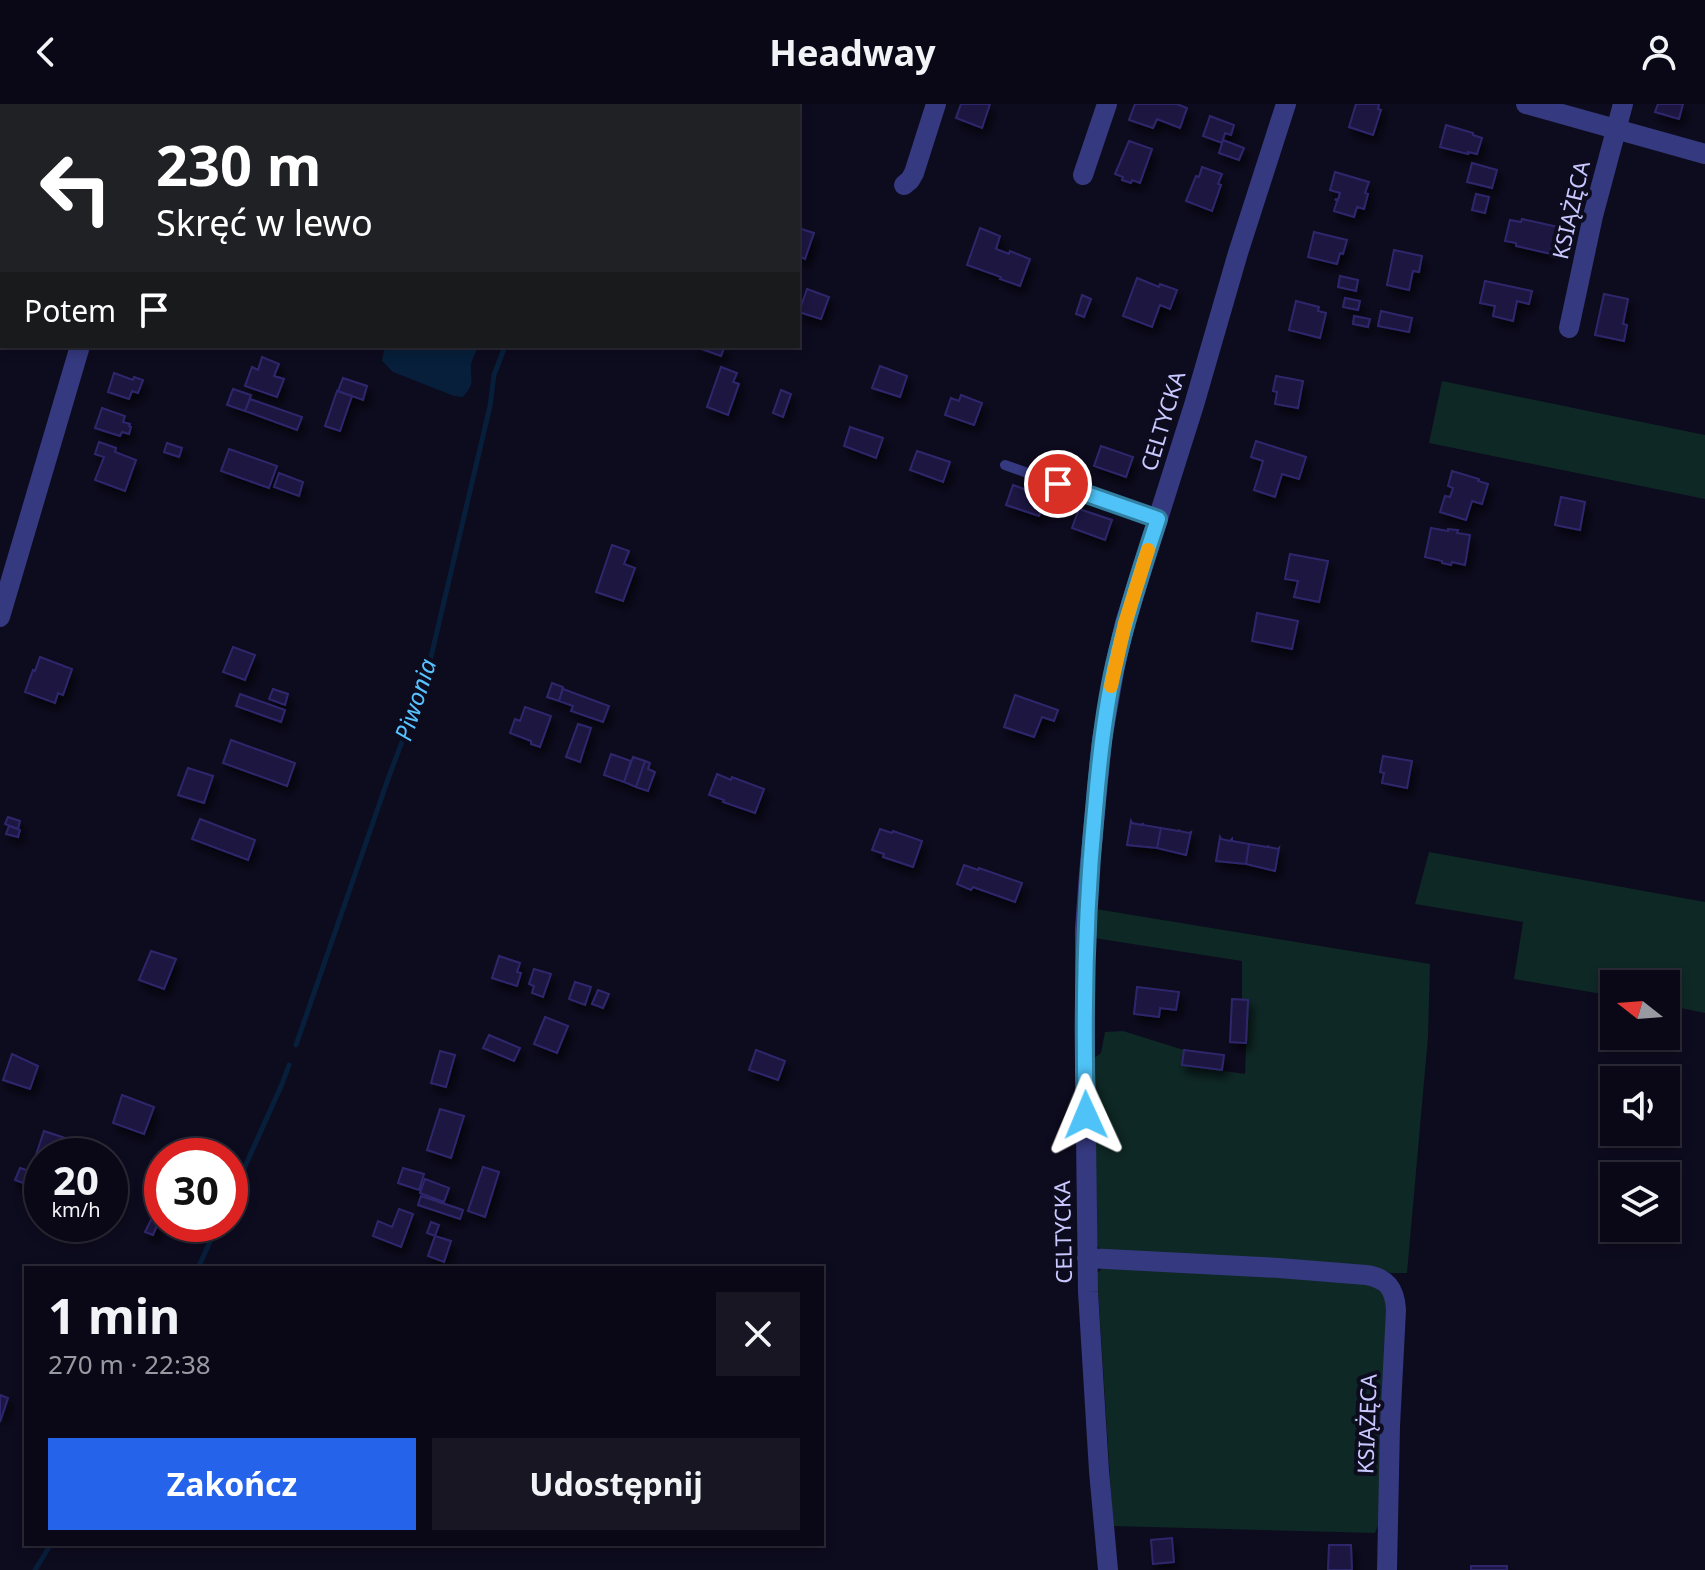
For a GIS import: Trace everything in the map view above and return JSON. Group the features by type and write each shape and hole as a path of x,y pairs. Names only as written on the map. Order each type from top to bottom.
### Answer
{"street":[{"path":"904,185 914,173 936,104"},
{"path":"1083,175 1107,104"},
{"name":"CELTYCKA","path":"1108,1570 1087,1258 1085,961 1089,874 1102,740 1115,666 1130,608 1286,104"},
{"path":"1526,104 1705,154"},
{"name":"KSIĄŻĘCA","path":"1569,328 1593,216 1623,104"},
{"path":"0,617 79,348"},
{"name":"KSIĄŻĘCA","path":"1087,1258 1366,1275 1374,1276 1393,1289 1396,1310 1387,1570"}],"lane":[{"path":"1005,465 1158,519"}],"green space":[{"path":"1442,381 1705,435 1705,499 1429,443"},
{"path":"1429,852 1705,902 1705,1013 1680,1008 1680,970 1600,970 1600,994 1514,979 1523,922 1415,904"},
{"path":"1096,909 1430,964 1428,1037 1407,1273 1103,1252 1095,1244 1093,1059 1101,1053 1105,1032 1123,1031 1184,1050 1182,1065 1245,1074 1248,1000 1242,999 1242,961 1094,938"},
{"path":"1104,1267 1372,1282 1388,1294 1382,1516 1375,1533 1113,1526 1097,1273"}],"water":[{"path":"385,348 478,348 472,363 470,388 463,397 393,372 382,361"}],"building":[{"path":"961,104 990,104 982,128 956,118"},
{"path":"1135,104 1177,104 1187,108 1180,128 1157,119 1153,128 1129,120"},
{"path":"1356,104 1379,104 1378,109 1381,110 1373,135 1349,127"},
{"path":"1658,104 1683,104 1679,119 1655,112"},
{"path":"1210,116 1234,125 1231,135 1225,133 1222,143 1203,136"},
{"path":"1446,125 1482,138 1477,154 1440,147"},
{"path":"1223,140 1244,148 1239,160 1219,153"},
{"path":"1129,141 1152,149 1140,183 1122,180 1123,177 1115,174"},
{"path":"1472,163 1497,170 1492,188 1467,182"},
{"path":"1202,167 1222,174 1212,211 1186,201"},
{"path":"1335,172 1369,182 1364,209 1357,207 1354,217 1334,211 1335,199 1338,200 1340,193 1330,190"},
{"path":"1476,194 1489,197 1485,213 1472,210"},
{"path":"1522,219 1558,227 1551,254 1505,241 1510,220 1521,222"},
{"path":"980,228 1000,236 996,249 1030,259 1020,286 967,265"},
{"path":"800,229 814,233 805,259 800,257"},
{"path":"1314,232 1347,240 1337,264 1308,257"},
{"path":"1394,250 1422,256 1419,272 1413,271 1409,290 1387,285"},
{"path":"1340,276 1358,280 1356,291 1338,287"},
{"path":"1137,278 1177,290 1170,309 1160,305 1152,327 1123,316"},
{"path":"1485,281 1532,291 1529,304 1517,301 1513,321 1493,316 1495,306 1480,303"},
{"path":"807,289 829,297 821,319 800,312"},
{"path":"1604,294 1628,299 1623,324 1627,325 1624,341 1595,335"},
{"path":"1082,295 1091,299 1084,317 1076,314"},
{"path":"1345,298 1360,301 1358,310 1343,307"},
{"path":"1296,301 1319,307 1318,311 1326,313 1320,338 1289,330"},
{"path":"1381,311 1412,318 1409,332 1378,326"},
{"path":"1354,316 1370,319 1368,327 1353,324"},
{"path":"699,348 724,348 721,356"},
{"path":"262,357 279,364 274,376 284,379 277,397 245,386 252,367 258,370"},
{"path":"880,366 907,376 900,397 872,388"},
{"path":"721,367 737,373 733,382 739,384 728,415 707,407"},
{"path":"114,373 143,380 138,393 132,391 129,399 108,392"},
{"path":"1276,376 1303,381 1298,408 1275,404 1277,392 1273,391"},
{"path":"343,378 367,386 363,400 338,391"},
{"path":"233,389 251,395 245,411 227,405"},
{"path":"781,390 791,394 783,417 773,413"},
{"path":"337,391 352,396 340,431 325,426"},
{"path":"961,395 982,403 974,425 945,415 951,398 959,401"},
{"path":"250,399 302,417 297,430 245,411"},
{"path":"102,408 125,416 123,422 131,427 129,434 122,432 120,436 95,428"},
{"path":"850,427 883,438 876,458 844,446"},
{"path":"1256,441 1306,457 1299,479 1282,474 1275,497 1254,490 1263,461 1251,457"},
{"path":"99,442 136,460 125,491 95,480 104,457 95,454"},
{"path":"167,443 182,448 179,457 164,452"},
{"path":"1101,446 1133,457 1126,477 1094,466"},
{"path":"229,449 277,466 269,488 221,471"},
{"path":"917,451 950,462 943,482 910,470"},
{"path":"1452,471 1488,484 1482,504 1472,501 1466,520 1440,512 1445,496 1450,497 1453,488 1448,486"},
{"path":"279,473 303,482 299,496 274,487"},
{"path":"1013,485 1046,497 1039,516 1006,505"},
{"path":"1561,497 1585,502 1580,530 1555,525"},
{"path":"1079,509 1112,520 1105,540 1072,528"},
{"path":"1431,528 1458,530 1457,533 1470,535 1465,565 1452,562 1451,565 1425,557"},
{"path":"612,545 629,551 624,564 635,568 623,601 596,592"},
{"path":"1290,554 1328,561 1319,602 1294,597 1298,581 1285,579"},
{"path":"1257,613 1298,621 1292,649 1252,641"},
{"path":"233,647 255,655 245,680 223,672"},
{"path":"40,657 72,669 63,695 58,693 55,703 25,692"},
{"path":"552,683 563,687 559,701 547,697"},
{"path":"273,689 288,694 285,705 269,699"},
{"path":"563,689 609,706 603,722 571,711 573,706 559,701"},
{"path":"240,694 285,710 281,722 236,706"},
{"path":"1015,695 1058,710 1054,721 1042,717 1034,737 1004,727"},
{"path":"525,707 551,716 540,747 510,733 515,719 520,721"},
{"path":"578,724 591,728 580,762 566,757"},
{"path":"231,740 295,763 287,786 223,763"},
{"path":"611,754 631,761 624,782 604,775"},
{"path":"1383,756 1412,761 1407,788 1382,783 1384,773 1380,772"},
{"path":"633,757 645,761 636,787 624,782"},
{"path":"645,761 650,763 648,769 655,772 648,791 636,787"},
{"path":"188,768 213,776 204,803 178,795"},
{"path":"717,774 764,789 755,813 709,795"},
{"path":"8,817 20,821 18,829 5,824"},
{"path":"200,819 255,840 248,860 192,839"},
{"path":"1131,821 1161,828 1157,848 1127,845"},
{"path":"9,826 20,830 18,837 6,834"},
{"path":"1161,828 1191,832 1186,855 1157,848"},
{"path":"880,829 922,841 913,867 872,850"},
{"path":"1220,837 1249,844 1246,864 1216,861"},
{"path":"1249,844 1279,848 1275,871 1246,864"},
{"path":"964,865 1022,883 1015,902 957,884"},
{"path":"151,951 176,959 164,989 139,980"},
{"path":"499,956 520,963 517,986 492,978"},
{"path":"534,969 551,974 543,997 532,993 534,986 529,984"},
{"path":"575,982 591,987 585,1005 569,999"},
{"path":"1137,987 1179,992 1176,1010 1160,1008 1159,1017 1134,1014"},
{"path":"598,990 609,994 603,1008 592,1004"},
{"path":"1232,999 1248,1000 1246,1043 1230,1042"},
{"path":"545,1017 568,1026 557,1053 534,1044"},
{"path":"489,1035 520,1048 514,1061 483,1048"},
{"path":"756,1050 785,1061 778,1080 749,1070"},
{"path":"1184,1050 1224,1055 1222,1070 1182,1065"},
{"path":"440,1051 455,1055 446,1087 431,1083"},
{"path":"12,1054 38,1066 30,1089 3,1080"},
{"path":"122,1095 154,1107 144,1134 113,1123"},
{"path":"440,1109 464,1116 451,1158 427,1150"},
{"path":"44,1131 65,1138 42,1138"},
{"path":"483,1167 499,1172 485,1217 468,1211"},
{"path":"20,1168 24,1169 24,1183 15,1180"},
{"path":"403,1168 424,1174 419,1190 398,1183"},
{"path":"425,1179 449,1188 444,1202 420,1193"},
{"path":"421,1196 463,1210 460,1219 418,1205"},
{"path":"399,1209 413,1214 401,1247 373,1236 378,1221 392,1227"},
{"path":"431,1222 439,1225 435,1236 427,1233"},
{"path":"435,1236 451,1241 444,1262 428,1256"},
{"path":"0,1395 8,1398 0,1422"},
{"path":"1172,1538 1174,1562 1153,1564 1151,1540"},
{"path":"1329,1545 1351,1545 1352,1570 1328,1570"},
{"path":"1471,1566 1507,1566 1507,1570 1471,1570"}],"waterway":[{"name":"Piwonia","path":"296,1045 426,678 490,406 494,375 504,348"},
{"name":"Piwonia","path":"248,1160 289,1065"},
{"name":"Piwonia","path":"199,1266 210,1242"},
{"name":"Piwonia","path":"35,1570 50,1546"}],"slow traffic":[{"path":"1111,686 1125,623 1148,550"}],"route":[{"path":"1058,484 1158,519 1125,623 1102,740 1085,929 1086,1115"}]}
